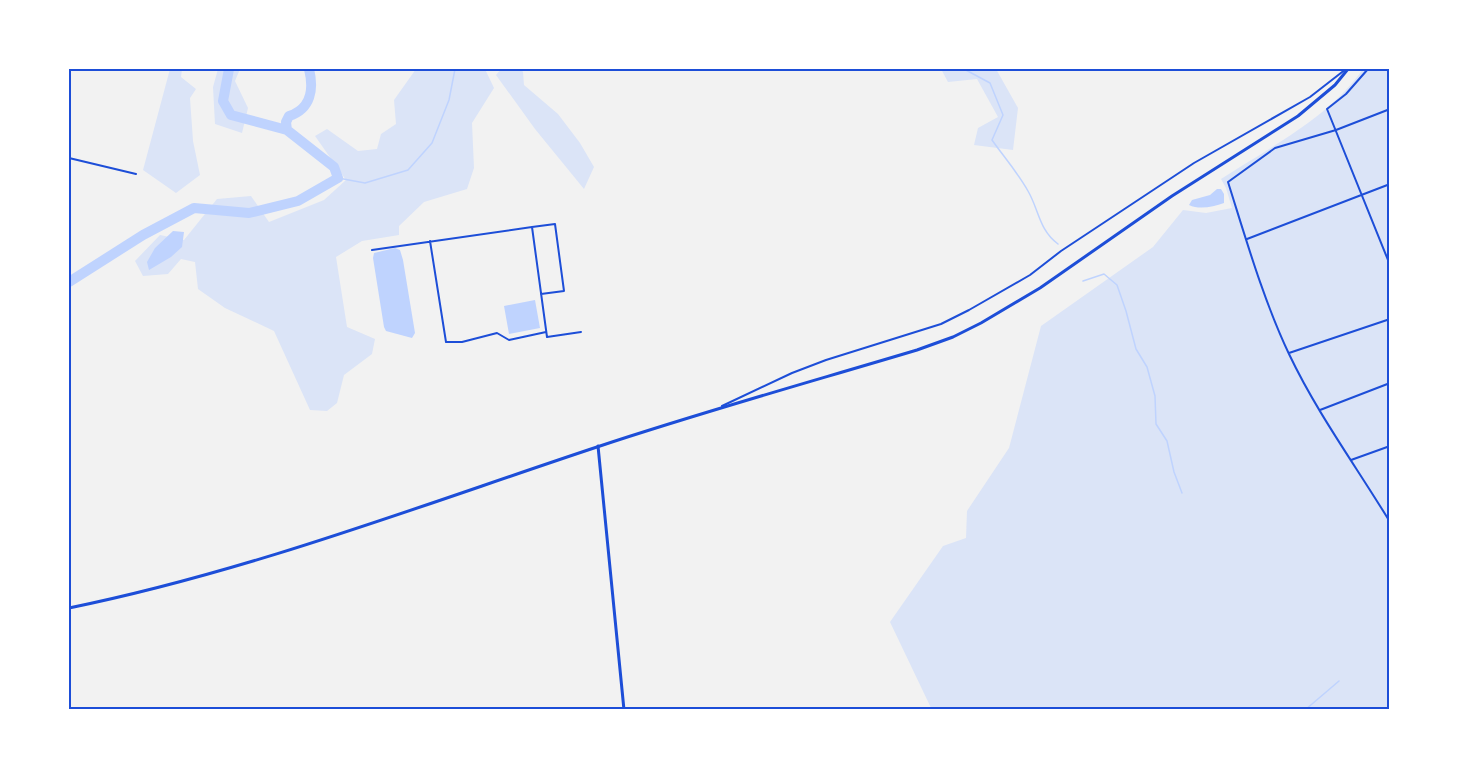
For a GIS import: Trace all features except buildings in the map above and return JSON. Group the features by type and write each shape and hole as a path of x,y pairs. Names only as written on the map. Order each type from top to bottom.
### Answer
{"main road":[{"path":"69,608 138,594 255,562 598,446 917,350 953,337 981,324 1040,288 1172,196 1298,116 1335,85 1347,69"},
{"path":"598,446 624,710"}],"street":[{"path":"709,412 792,373 940,324 969,310 1030,275 1061,251 1194,163 1310,98 1347,69"},
{"path":"1368,69 1346,94 1327,109 1390,265"},
{"path":"1390,110 1336,130 1275,148 1228,182 1246,240 1289,353 1319,410 1390,522"},
{"path":"69,158 136,174"},
{"path":"1246,240 1390,184"},
{"path":"372,250 555,224 564,291 541,294"},
{"path":"532,227 547,337 581,332"},
{"path":"430,241 446,342 462,342 497,333 509,340 546,332"},
{"path":"1289,353 1390,320"},
{"path":"1319,410 1390,383"},
{"path":"1352,460 1390,446"},
{"path":"1384,512 1390,510"}],"shaded area":[{"path":"170,69 182,69 181,77 196,89 190,98 193,141 200,175 176,193 143,170"},
{"path":"218,69 240,69 235,81 248,108 242,133 215,124 213,87"},
{"path":"416,69 485,69 494,88 472,123 474,168 467,189 424,202 399,226 399,235 362,241 336,257 347,327 375,339 372,354 344,375 337,403 327,411 310,410 274,331 225,308 198,289 195,262 181,259 168,274 143,276 135,261 160,235 184,240 217,199 251,196 269,222 324,200 346,180 315,136 327,129 358,151 377,149 381,134 396,124 394,100"},
{"path":"501,69 521,69 524,85 558,114 580,143 594,167 584,189 535,129 496,75"},
{"path":"941,69 996,69 1018,108 1013,150 974,145 978,128 998,117 977,79 948,82"},
{"path":"1363,69 1390,69 1390,710 932,710 890,622 943,546 966,538 967,511 1009,448 1041,326 1153,247 1183,210 1206,213 1232,208 1221,179 1316,117 1334,102"}],"water":[{"path":"1217,189 1221,189 1224,194 1224,203 1206,207 1189,205 1192,200 1210,195"},
{"path":"173,231 184,232 182,247 171,257 149,270 147,262 155,248"},
{"path":"395,248 400,250 403,260 415,333 412,338 386,331 384,327 373,258 374,253"},
{"path":"535,300 540,328 509,334 504,306"}],"waterway":[{"path":"69,282 143,235 194,208 249,213 298,201 338,178 334,167 287,130 231,115 223,101 229,69"},
{"path":"287,130 286,122 289,116 302,109 309,97 311,91 309,69"},
{"path":"338,178 365,183 408,170 432,143 449,100 455,69"},
{"path":"964,69 990,83 1003,115 992,140 1024,184 1043,226 1058,244"},
{"path":"1083,281 1104,274 1117,285 1136,349 1147,367 1155,396 1156,424 1167,441 1174,472 1182,493"},
{"path":"1305,710 1339,681"}]}
